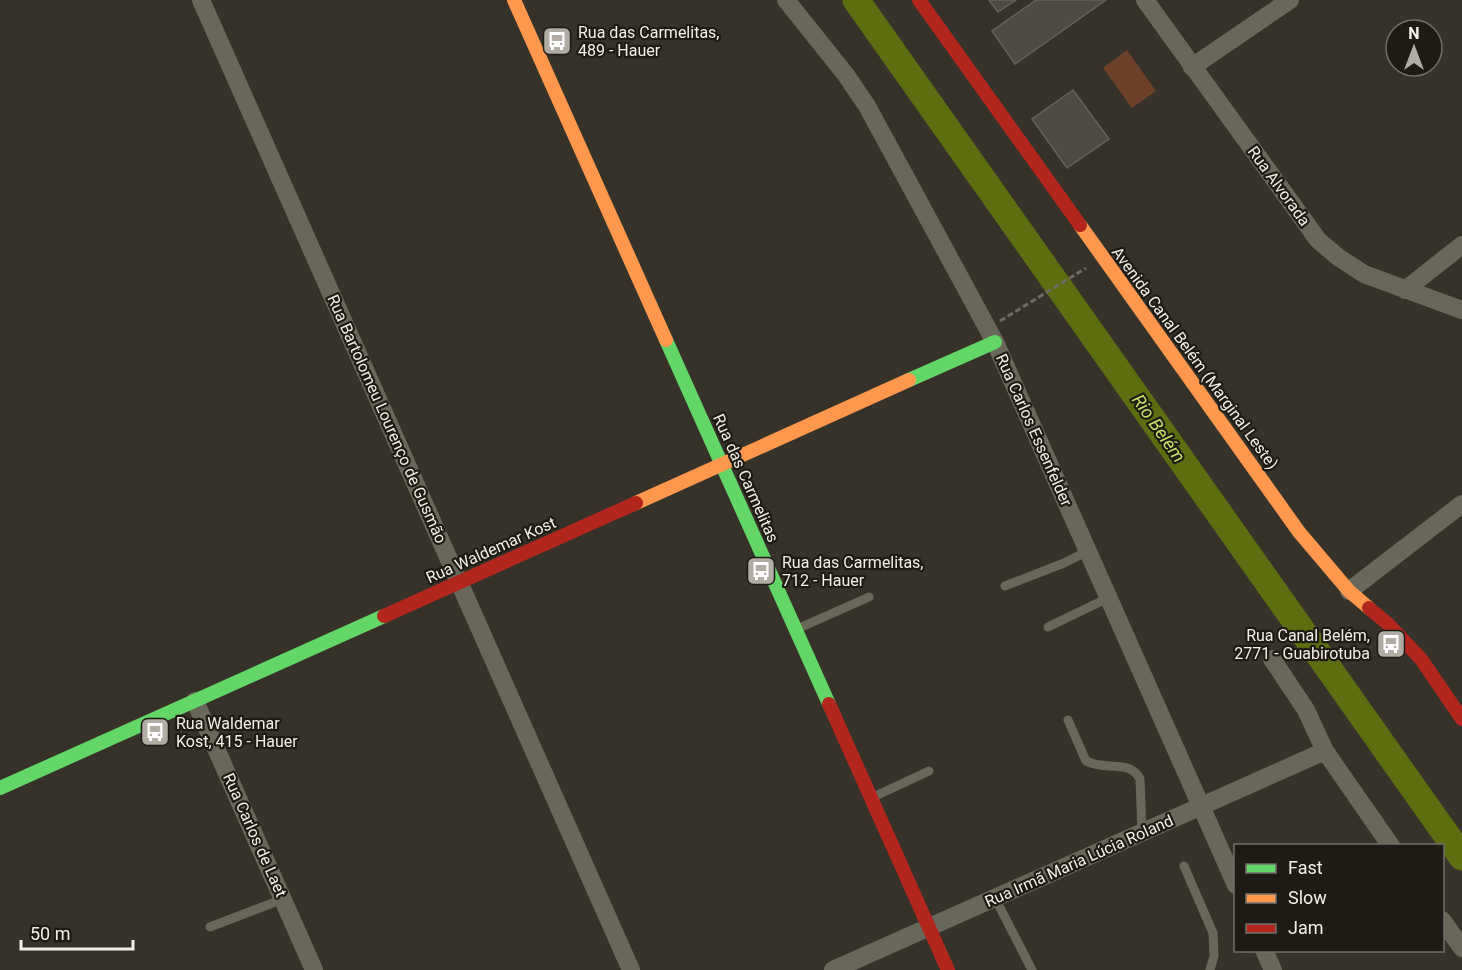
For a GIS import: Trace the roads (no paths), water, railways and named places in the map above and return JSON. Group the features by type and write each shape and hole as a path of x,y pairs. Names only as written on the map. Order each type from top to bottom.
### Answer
{"street":[{"name":"Rua Bartolomeu Lourenço de Gusmão","path":"201,0 631,970"},
{"name":"Rua das Carmelitas","path":"514,0 948,970"},
{"name":"Rua Carlos Essenfelder","path":"786,0 846,75 867,106 992,335 1234,881"},
{"name":"Avenida Canal Belém (Marginal Leste)","path":"919,0 1299,532 1349,591 1388,624 1421,659 1462,719"},
{"name":"Rua Alvorada","path":"1145,0 1318,240 1364,274 1462,310"},
{"path":"1192,67 1290,0"},
{"path":"1405,290 1462,245"},
{"name":"Rua Waldemar Kost","path":"0,788 722,465 992,335"},
{"path":"1349,591 1462,504"},
{"path":"1272,659 1306,710 1325,752 1390,844"},
{"name":"Rua Carlos de Laet","path":"195,701 314,970"},
{"name":"Rua Irmã Maria Lúcia Roland","path":"833,970 1325,752"},
{"path":"1444,921 1462,948"},
{"path":"1264,952 1273,970"}],"lane":[{"path":"1005,586 1088,551"},
{"path":"796,630 869,597"},
{"path":"1048,627 1108,598"},
{"path":"1068,720 1086,761 1101,766 1131,769 1140,779 1142,833"},
{"path":"871,798 929,771"},
{"path":"1184,866 1213,933 1214,956 1210,970"},
{"path":"995,898 1032,970"},
{"path":"210,927 283,899"}],"waterway":[{"name":"Rio Belém","path":"856,0 1462,857"}],"place":[{"name":"Rua das Carmelitas, 489 - Hauer","path":"557,41"},
{"name":"Rua das Carmelitas, 712 - Hauer","path":"761,571"},
{"name":"Rua Canal Belém, 2771 - Guabirotuba","path":"1391,644"},
{"name":"Rua Waldemar Kost, 415 - Hauer","path":"155,732"}]}
